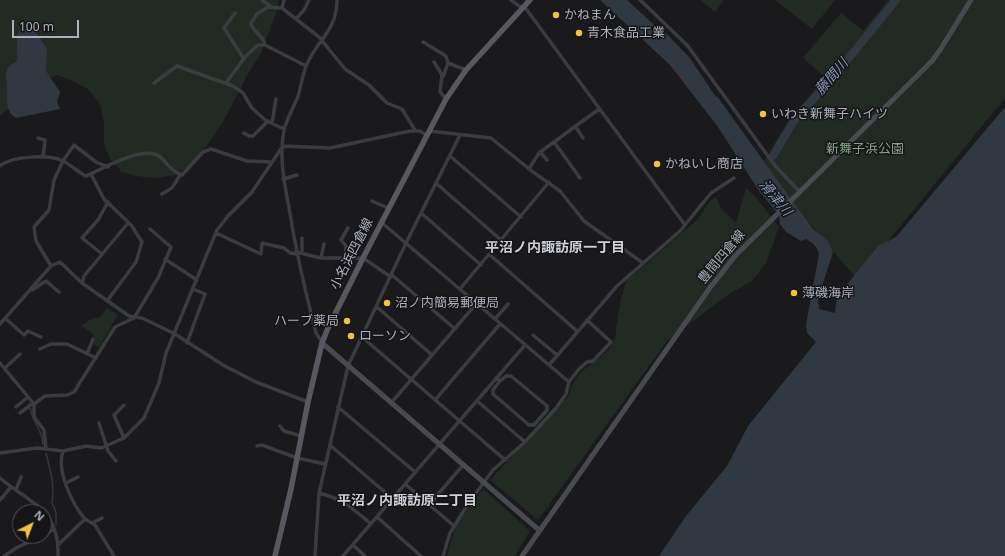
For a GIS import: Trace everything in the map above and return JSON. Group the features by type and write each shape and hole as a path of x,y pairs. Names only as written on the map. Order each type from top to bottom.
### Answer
{"main road":[{"name":"小名浜四倉線","path":"275,556 322,343 388,208 446,99 466,70 530,0"},
{"name":"豊間四倉線","path":"522,556 709,289 735,256 932,61 971,0"},
{"path":"322,343 539,530"}],"street":[{"path":"262,0 270,6 282,8 321,40 345,69 369,85 387,103 402,109 415,130"},
{"path":"282,8 284,0"},
{"path":"296,19 304,10 309,0"},
{"path":"322,343 316,333 296,253 284,179 283,146 284,129 300,91 306,66 321,40 332,26 337,10 337,0"},
{"path":"511,0 523,7 686,225"},
{"path":"640,0 687,45 776,167 800,191"},
{"path":"265,45 264,39 252,27 251,23 257,14 270,6"},
{"path":"235,13 224,28 244,59"},
{"path":"423,42 446,56 448,63 442,78 440,92 446,99"},
{"path":"226,83 244,59 258,45 265,45 306,66"},
{"path":"434,62 442,78"},
{"path":"448,63 466,70"},
{"path":"154,83 177,66 226,83 241,91 252,108 270,122 284,129"},
{"path":"244,133 248,136 253,136 270,122 276,99"},
{"path":"529,169 540,152 599,109"},
{"path":"575,126 583,138"},
{"path":"283,146 330,148 415,130 427,133 491,138 529,169 560,190 584,221 643,263"},
{"path":"315,556 319,493 348,366 460,135"},
{"path":"38,138 45,140 42,157"},
{"path":"554,142 580,178"},
{"path":"51,266 36,241 34,227 49,210 54,180 63,161 74,145 96,162 108,167"},
{"path":"0,453 37,448 63,451 79,447 102,448 124,438 144,418 159,383 166,353 216,233 228,216 252,192 283,146"},
{"path":"162,194 172,188 180,175 182,176 203,152 211,149 247,160 272,162"},
{"path":"0,166 13,160 42,157 63,161 86,176 140,153 151,152 159,156 176,173 180,175"},
{"path":"540,152 547,160"},
{"path":"450,156 521,217"},
{"path":"91,174 99,192 134,228 142,245 136,262 107,301"},
{"path":"284,179 296,175"},
{"path":"548,365 617,286 686,225 711,193 734,178"},
{"path":"460,289 490,255 549,182"},
{"path":"437,184 501,240"},
{"path":"372,201 388,208"},
{"path":"102,254 82,238 98,220 108,202"},
{"path":"421,213 481,265"},
{"path":"82,283 84,276 128,222"},
{"path":"381,222 569,382"},
{"path":"345,259 346,246 341,240 348,228"},
{"path":"20,413 45,396 67,395 74,392 115,327 134,318 158,278 171,246 150,229"},
{"path":"216,233 261,254 262,242 284,248 290,253 302,252 321,258 363,258 391,276 455,329"},
{"path":"302,238 302,252"},
{"path":"321,258 324,244"},
{"path":"490,255 577,331"},
{"path":"165,258 197,280"},
{"path":"0,324 6,319 51,266 60,262 82,283 129,316 134,318 142,318 174,334 256,382 308,402"},
{"path":"31,289 46,281 59,292"},
{"path":"187,343 205,294 193,289"},
{"path":"391,403 476,304"},
{"path":"495,319 508,304"},
{"path":"377,307 432,355"},
{"path":"6,319 24,335 28,330 40,337"},
{"path":"443,556 450,533 454,526 493,470 525,442 566,394 569,382 579,369 587,362 593,361 610,342 587,320"},
{"path":"435,400 500,324"},
{"path":"533,335 556,356"},
{"path":"362,337 505,460"},
{"path":"88,354 93,339"},
{"path":"40,349 58,343 73,346 80,352 96,358"},
{"path":"343,556 525,344"},
{"path":"5,368 20,354"},
{"path":"0,363 33,404 34,417 44,430 46,449"},
{"path":"506,376 511,376 547,406 547,410 534,425 530,425 493,394 493,390 500,381 506,376"},
{"path":"496,378 500,381"},
{"path":"16,407 28,397"},
{"path":"477,401 525,442"},
{"path":"124,405 114,415 124,438"},
{"path":"338,407 415,472"},
{"path":"99,423 108,451 116,461"},
{"path":"280,426 284,431 302,436"},
{"path":"256,446 264,446 297,458 325,464"},
{"path":"330,446 393,499"},
{"path":"63,451 60,459 68,492 77,510 85,519 92,523 114,556"},
{"path":"429,505 463,465"},
{"path":"16,490 21,477"},
{"path":"66,484 78,477"},
{"path":"0,478 10,487 40,507 49,516 58,545 58,556"},
{"path":"405,484 454,526"},
{"path":"0,500 10,487"},
{"path":"319,493 334,496 351,507 371,524"},
{"path":"377,517 422,556"},
{"path":"92,523 102,518"},
{"path":"58,545 85,519"},
{"path":"4,556 25,544"},
{"path":"352,545 365,556"}],"green space":[{"path":"0,0 279,0 278,8 260,55 249,72 224,120 209,143 189,166 175,175 155,178 136,176 122,172 110,159 104,144 104,122 100,104 88,89 73,81 57,75 42,80 0,116"},
{"path":"700,0 724,0 715,12"},
{"path":"775,0 835,0 812,29"},
{"name":"新舞子浜公園","path":"888,0 1005,0 1005,98 857,279 761,166 787,123 825,77 803,58 841,13 863,31"},
{"path":"746,188 753,194 779,227 766,263 752,281 726,296 667,341 538,520 490,480 569,395 572,385 577,377 609,349 615,338 621,298 627,280 697,220 710,201 716,197 722,210 736,223"},
{"path":"107,308 118,315 99,348 93,344 95,338 91,332 81,326 93,318 99,318"},
{"path":"483,489 530,531 515,556 447,556 455,527"}],"water":[{"name":"滑津川","path":"600,0 627,0 662,32 664,31 690,58 716,97 717,96 814,230 827,240 833,252 818,299 819,309 835,313 837,297 878,246 896,237 1005,107 1005,556 659,556 686,516 727,466 748,426 816,342 807,333 806,325 819,254 816,247 811,242 806,239 801,241 786,232 780,224 779,215 759,191 718,127 670,65"},
{"path":"28,28 35,31 47,49 46,71 60,92 57,102 60,109 16,118 12,115 8,108 6,73 9,67 17,61 17,39 19,32 21,29"}],"waterway":[{"name":"藤間川","path":"773,156 795,119 831,80 896,0"},
{"path":"30,408 41,434 43,444"},
{"path":"46,453 52,478 52,503 56,512 56,525"}],"place":[{"name":"かねまん","path":"556,15"},
{"name":"青木食品工業","path":"579,33"},
{"name":"いわき新舞子ハイツ","path":"763,114"},
{"name":"かねいし商店","path":"657,164"},
{"name":"薄磯海岸","path":"794,293"},
{"name":"沼ノ内簡易郵便局","path":"387,303"},
{"name":"ハーブ薬局","path":"347,321"},
{"name":"ローソン","path":"351,336"}],"district":[{"name":"平沼ノ内諏訪原一丁目","path":"555,248"},
{"name":"平沼ノ内諏訪原二丁目","path":"407,501"}]}
